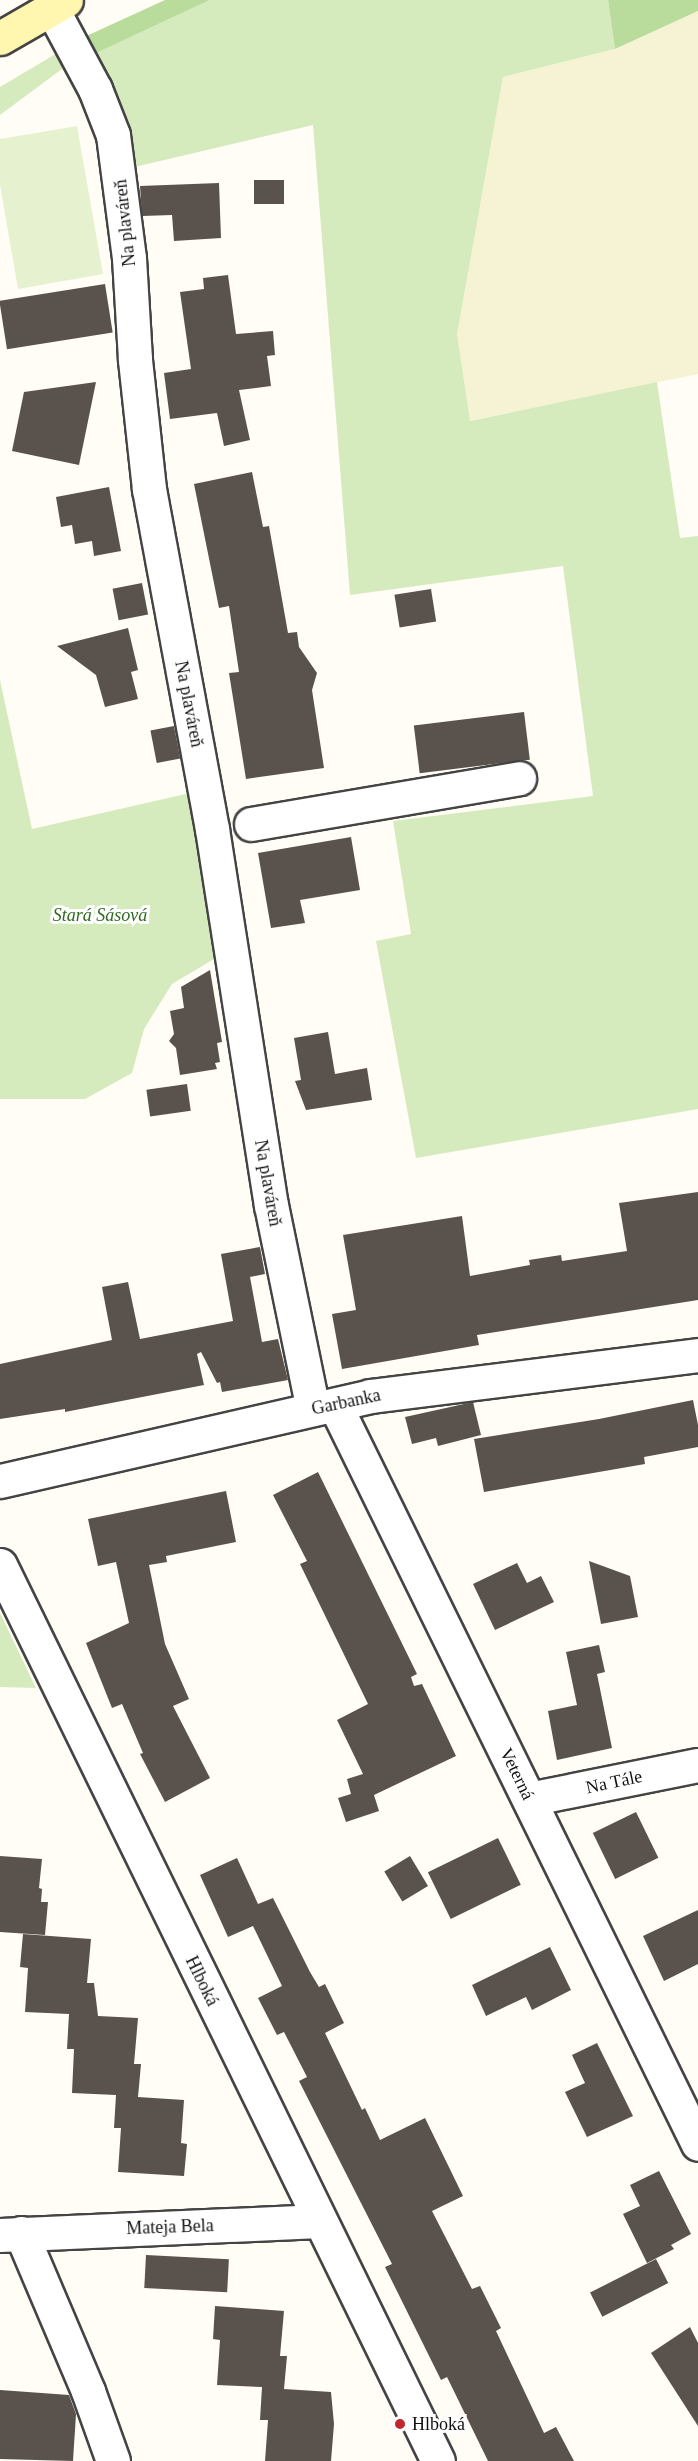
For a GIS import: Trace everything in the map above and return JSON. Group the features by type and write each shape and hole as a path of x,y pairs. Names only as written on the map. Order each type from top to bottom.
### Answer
{"street":[{"path":"0,38 58,4"},
{"name":"Na plaváreň","path":"58,4 113,135 129,258 136,370 149,489 212,829 271,1205 324,1407"},
{"path":"251,824 519,778"},
{"name":"Garbanka","path":"0,1481 324,1407 424,1388 698,1355"},
{"name":"Veterná","path":"324,1407 530,1799 698,2144"},
{"name":"Hlboká","path":"0,1565 438,2461"},
{"name":"Na Tále","path":"530,1799 698,1764"},
{"name":"Mateja Bela","path":"113,2461 88,2391 10,2234 320,2221"}],"shaded area":[{"path":"698,11 698,374 469,421 456,334 503,77 615,49"}],"green space":[{"path":"165,0 210,0 92,55 82,38"},
{"path":"210,0 608,0 615,49 503,77 457,334 470,421 657,382 680,538 698,536 698,1109 416,1158 376,941 411,934 393,821 593,796 563,566 350,595 313,125 130,168 92,55"},
{"path":"608,0 698,0 698,11 615,49"},
{"path":"64,49 70,63 0,115 0,87"},
{"path":"77,126 103,274 18,289 0,185 0,139"},
{"name":"Stará Sásová","path":"0,680 32,829 190,793 219,956 172,984 144,1029 132,1073 85,1099 0,1099"},
{"path":"0,1613 36,1688 0,1687"}],"building":[{"path":"254,180 284,180 284,204 254,204"},
{"path":"219,183 221,238 174,241 172,215 142,216 140,186"},
{"path":"228,275 236,334 273,331 275,355 267,356 271,386 239,390 250,440 224,446 217,413 170,419 164,373 191,369 180,292 204,289 203,278"},
{"path":"105,284 113,332 7,349 0,301"},
{"path":"96,382 79,465 12,451 24,392"},
{"path":"252,472 263,527 269,526 288,633 297,632 299,647 317,673 312,690 324,768 246,779 229,673 239,672 229,606 219,608 194,484"},
{"path":"109,487 121,551 94,556 92,541 75,544 72,525 61,527 56,497"},
{"path":"142,583 148,614 119,620 113,589"},
{"path":"431,589 436,622 400,627 394,595"},
{"path":"128,628 138,670 131,672 138,699 105,707 96,675 57,646"},
{"path":"524,712 530,760 420,773 414,726"},
{"path":"174,726 180,758 157,763 150,731"},
{"path":"351,837 360,890 300,900 305,923 271,928 258,853"},
{"path":"210,970 222,1042 217,1043 220,1062 215,1063 217,1069 180,1075 176,1048 169,1041 174,1034 170,1011 184,1008 181,987"},
{"path":"328,1032 335,1074 367,1068 372,1100 306,1110 295,1081 301,1080 294,1038"},
{"path":"187,1084 191,1111 150,1116 146,1090"},
{"path":"698,1192 698,1300 477,1335 479,1345 342,1369 332,1314 356,1310 343,1235 462,1216 470,1276 530,1265 529,1260 561,1255 562,1261 627,1251 619,1203"},
{"path":"260,1247 265,1274 250,1277 262,1342 278,1339 288,1380 222,1392 220,1382 217,1383 201,1352 197,1354 204,1385 65,1412 65,1409 0,1419 0,1364 112,1340 102,1287 128,1282 140,1339 233,1321 221,1254"},
{"path":"693,1400 698,1425 698,1447 644,1457 645,1464 484,1492 474,1439 599,1419"},
{"path":"473,1402 481,1435 438,1446 436,1438 412,1444 405,1417"},
{"path":"318,1472 417,1674 411,1677 414,1686 422,1684 456,1756 374,1795 379,1811 346,1822 338,1798 351,1794 347,1779 363,1774 337,1720 368,1704 300,1564 307,1561 273,1495"},
{"path":"226,1491 236,1542 166,1556 167,1562 149,1565 165,1644 189,1699 173,1706 210,1778 165,1802 140,1754 143,1753 122,1704 112,1708 86,1643 129,1623 116,1562 98,1566 88,1519"},
{"path":"589,1561 630,1576 638,1617 601,1624"},
{"path":"517,1563 527,1583 541,1576 554,1602 495,1630 473,1584"},
{"path":"599,1645 605,1672 597,1674 612,1748 557,1760 548,1711 577,1705 566,1652"},
{"path":"636,1812 658,1858 615,1879 593,1833"},
{"path":"498,1838 521,1885 451,1919 428,1872"},
{"path":"0,1856 42,1859 39,1888 42,1889 41,1902 48,1902 45,1935 0,1932"},
{"path":"410,1856 428,1886 402,1901 384,1871"},
{"path":"237,1858 258,1904 273,1898 319,1987 325,1984 344,2023 325,2033 362,2110 365,2108 380,2140 425,2118 463,2196 432,2211 472,2289 480,2286 501,2328 496,2331 544,2433 556,2427 574,2461 488,2461 447,2377 441,2380 385,2267 392,2264 299,2081 307,2077 284,2032 277,2035 258,1998 282,1986 253,1926 228,1937 200,1875"},
{"path":"698,1910 698,1964 664,1981 643,1936"},
{"path":"23,1934 91,1939 87,1983 94,1983 98,2016 138,2018 134,2064 141,2064 138,2097 184,2100 181,2143 187,2144 184,2176 118,2172 121,2128 114,2128 116,2095 72,2093 74,2049 67,2049 69,2014 25,2012 28,1968 20,1967"},
{"path":"550,1947 571,1990 532,2010 526,1997 486,2016 472,1985"},
{"path":"597,2043 633,2116 587,2137 565,2092 585,2083 572,2055"},
{"path":"659,2171 691,2234 671,2245 674,2249 647,2263 623,2214 640,2206 630,2185"},
{"path":"146,2255 229,2259 227,2292 144,2288"},
{"path":"656,2259 668,2283 602,2317 590,2293"},
{"path":"215,2306 284,2311 280,2356 287,2356 284,2389 331,2392 334,2424 331,2461 265,2461 268,2420 260,2420 262,2387 217,2385 220,2340 213,2339"},
{"path":"690,2327 698,2343 698,2426 651,2353"},
{"path":"0,2390 69,2395 76,2414 73,2461 0,2459"}],"place":[{"name":"Hlboká","path":"400,2424"}]}
